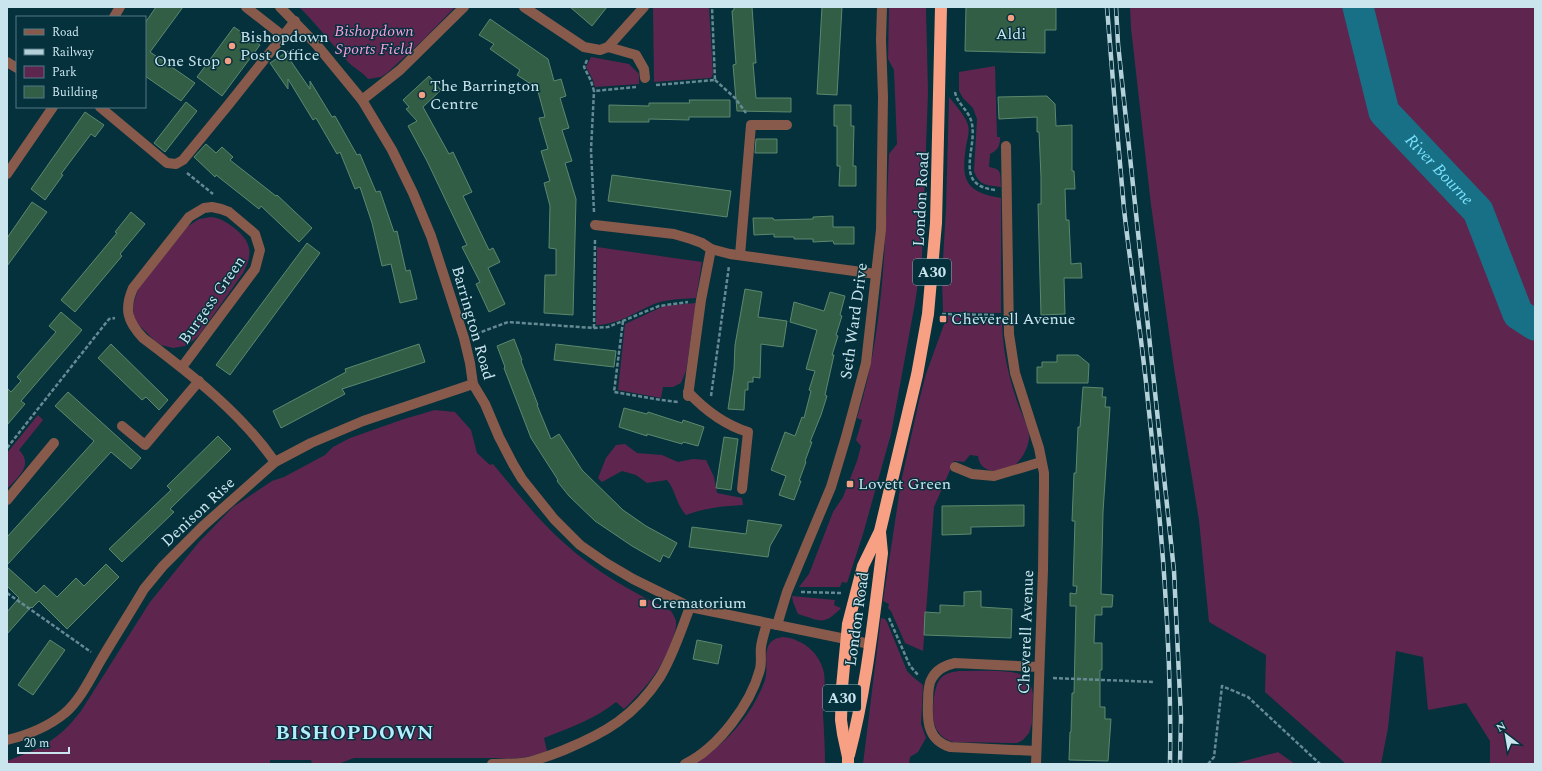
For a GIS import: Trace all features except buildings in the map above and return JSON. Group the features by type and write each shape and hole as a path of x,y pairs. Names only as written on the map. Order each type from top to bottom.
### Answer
{"highway":[{"name":"London Road","path":"848,760 841,720 842,687 847,639 855,593 862,566 880,531 917,375 928,314 936,223 941,7"},
{"name":"London Road","path":"848,760 866,680 882,553 880,531"}],"street":[{"path":"115,16 120,7"},
{"path":"246,7 283,36"},
{"name":"Barrington Road","path":"280,7 295,21 335,66 362,100 392,150 416,200 431,236 464,338 473,384 485,404 499,437 513,464 522,479 554,519 580,544 606,563 633,579 690,607 870,644"},
{"path":"362,100 405,65 464,7"},
{"path":"524,7 584,47 600,50 608,47 644,7"},
{"name":"Seth Ward Drive","path":"685,764 713,744 730,725 746,703 758,676 761,646 789,587 831,487 866,363 881,230 883,168 881,40 882,7"},
{"path":"101,108 167,163 176,164 183,160 295,21"},
{"path":"608,47 636,55 644,69 645,78"},
{"path":"7,62 16,67"},
{"path":"7,174 52,108"},
{"path":"735,255 751,125 788,125"},
{"name":"Cheverell Avenue","path":"1006,146 1009,334 1015,372 1039,448 1044,473 1036,764"},
{"path":"128,316 128,299 133,288 189,217 204,208 212,207 221,209"},
{"name":"Burgess Green","path":"182,367 255,269 259,259 260,250 255,234 229,212 221,209"},
{"path":"595,225 674,234 702,243 711,249 735,255 876,274"},
{"path":"711,249 701,300 688,394 724,422 748,432 742,489"},
{"name":"Burgess Green","path":"128,316 135,330 143,338 199,381 249,428 276,462"},
{"path":"122,426 145,445 199,381"},
{"name":"Denison Rise","path":"7,740 25,736 40,729 71,707 144,589 163,566 202,526 276,462 312,443 363,421 473,384"},
{"path":"7,500 54,443"},
{"path":"955,467 972,474 994,476 1042,462"},
{"path":"492,764 531,762 592,738 615,725 633,710 648,694 660,676 677,641 690,607"},
{"path":"1036,751 950,748 943,745 934,737 929,724 928,694 932,678 945,665 955,663 1038,672"}],"path":[{"path":"712,7 715,80 735,98 751,120 751,125"},
{"path":"592,49 584,67 591,80 594,90 591,150 595,225 594,328"},
{"path":"653,85 715,80"},
{"path":"594,90 638,86"},
{"path":"955,91 956,96 970,116 973,126 969,168 972,179 980,187 1007,191"},
{"path":"176,164 222,200 221,209"},
{"path":"709,411 735,255"},
{"path":"464,338 508,322 594,328 608,327 659,306 701,300"},
{"path":"928,314 1008,315"},
{"path":"7,448 109,319 128,316"},
{"path":"623,321 614,392 661,400 684,402 688,394"},
{"path":"7,593 101,660"},
{"path":"1038,672 1154,682"},
{"path":"1208,764 1214,757 1222,686 1248,697 1320,764"}],"green space":[{"name":"Bishopdown Sports Field","path":"299,7 455,7 425,38 387,73 381,77 368,79 364,74 349,63"},
{"path":"653,7 709,7 713,74 711,78 654,82"},
{"path":"889,7 926,7 928,93 922,256 915,303 891,434 863,534 847,583 842,582 840,587 799,587 809,574 833,512 843,497 857,461 861,446 856,440 862,420 857,418 866,386 878,321 882,288 889,154 897,144 894,70 888,59"},
{"path":"1130,7 1535,7 1535,764 1490,764 1490,741 1466,703 1428,710 1423,657 1396,651 1388,728 1381,764 1346,764 1265,692 1266,655 1209,622 1199,520 1174,368 1151,205 1131,28"},
{"path":"591,57 629,64 639,74 639,84 595,87 586,67"},
{"path":"995,66 997,137 1000,137 1000,140 997,149 990,154 989,167 999,171 1001,187 984,184 978,180 976,176 974,171 977,119 973,108 963,98 959,91 959,72"},
{"path":"949,97 967,121 969,128 964,168 965,176 968,182 973,188 980,192 1001,198 1001,313 943,312 942,277 946,208"},
{"path":"211,217 228,223 244,237 249,248 249,259 243,273 200,334 194,340 185,346 173,348 161,345 136,322 133,306 138,289 187,227 199,219"},
{"path":"597,247 702,262 696,298 659,302 626,318 612,323 596,325"},
{"path":"696,303 686,371 681,383 673,387 663,387 661,398 618,390 625,324 664,306"},
{"path":"947,316 1002,317 1004,348 1008,368 1017,403 1028,429 1029,439 1026,450 1021,458 1015,465 1007,469 996,471 986,469 982,466 978,456 970,455 964,462 954,461 934,507 923,651 905,643 891,611 888,608 889,604 883,601 901,482 919,401 926,374"},
{"path":"435,410 455,412 471,430 477,453 490,465 493,464 544,524 575,553 615,581 671,611 676,620 676,626 665,658 648,683 624,709 616,702 591,718 544,738 547,751 516,759 354,758 338,764 312,764 311,760 270,760 270,764 7,764 7,761 30,752 56,737 73,721 81,711 150,602 199,542 233,507 272,481 284,477 325,455 333,447 350,438"},
{"path":"38,415 43,420 19,450 25,461 23,471 7,489 7,453"},
{"path":"625,444 637,453 662,455 678,462 693,459 706,460 714,477 717,493 742,498 743,505 714,508 686,515 667,480 647,483 636,475 622,471 602,482 598,478 606,458 616,445"},
{"path":"792,596 835,600 834,605 841,608 830,618 825,620 816,620 798,614"},
{"path":"881,618 885,619 887,622 907,671 923,685 921,724 926,738 918,752 910,757 909,764 863,764"},
{"path":"783,637 790,638 810,648 819,659 822,666 825,678 823,714 825,764 695,764 727,738 745,717 760,693 765,680 766,654 770,643 775,639"},
{"path":"959,671 1017,673 1022,675 1028,681 1033,694 1032,723 1029,733 1023,740 1017,743 953,742 947,740 940,734 936,729 933,716 936,687 943,676"},
{"path":"1278,752 1295,764 1233,764"}],"waterway":[{"name":"River Bourne","path":"1358,7 1384,112 1478,211 1518,314 1535,325"}],"railway":[{"path":"1107,7 1124,209 1146,378 1165,583 1169,673 1170,764"},
{"path":"1116,7 1118,44 1174,571 1181,718 1180,764"}],"place":[{"name":"Aldi","path":"1011,18"},
{"name":"Bishopdown Post Office","path":"232,46"},
{"name":"One Stop","path":"228,61"},
{"name":"The Barrington Centre","path":"422,95"},
{"name":"Cheverell Avenue","path":"943,319"},
{"name":"Lovett Green","path":"850,484"},
{"name":"Crematorium","path":"643,603"}],"district":[{"name":"BISHOPDOWN","path":"355,733"}]}
